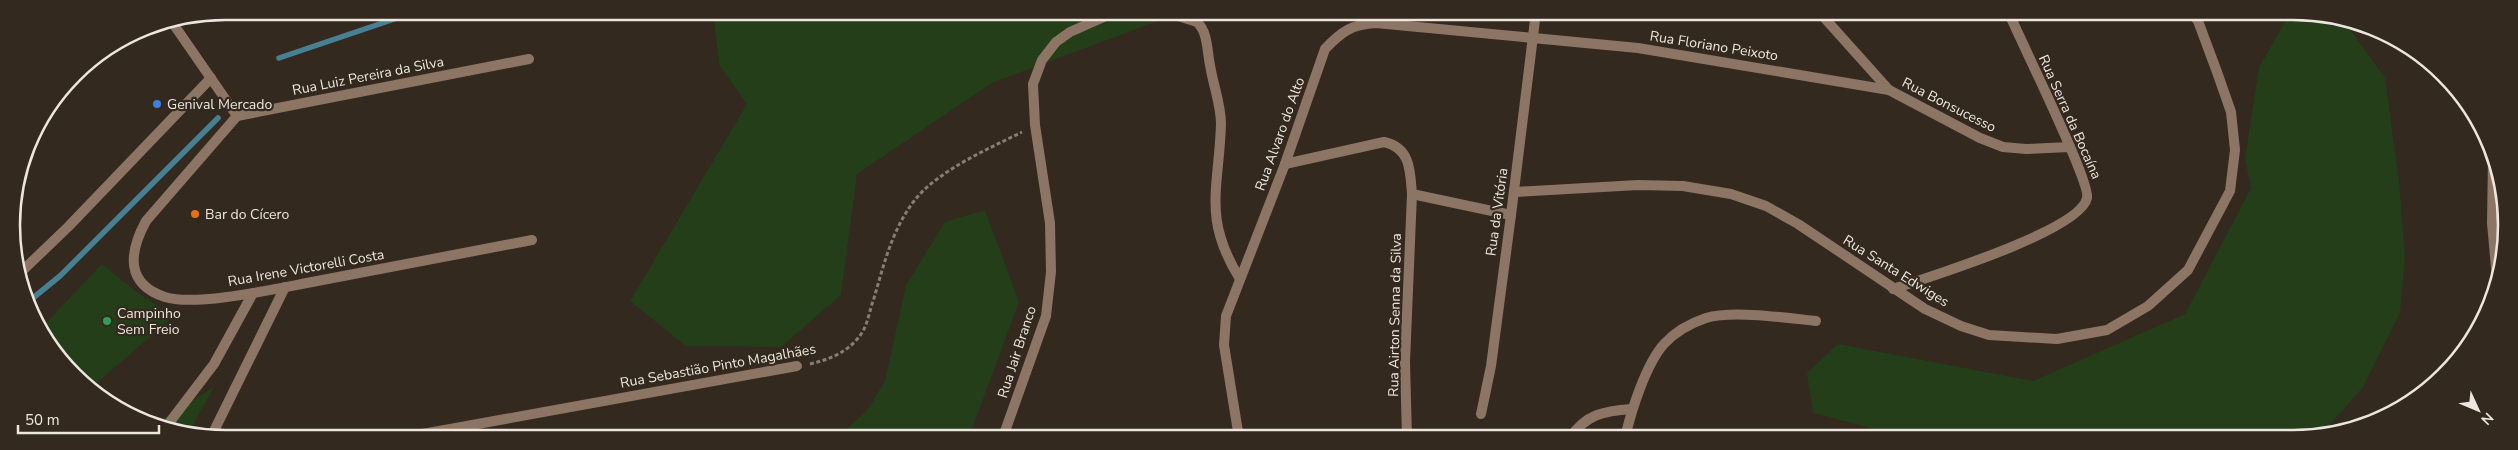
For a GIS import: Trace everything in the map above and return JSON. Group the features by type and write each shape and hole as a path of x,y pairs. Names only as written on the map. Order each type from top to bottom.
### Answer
{"street":[{"name":"Rua Jair Branco","path":"1006,430 1046,316 1051,272 1050,223 1035,125 1033,84 1042,60 1056,42 1070,32 1097,20"},
{"path":"1191,20 1201,26 1220,110 1215,188 1217,225 1227,258 1240,279"},
{"path":"1360,20 1359,24 1533,37"},
{"name":"Rua da Vitória","path":"1481,414 1491,366 1535,20"},
{"name":"Rua Bonsucesso","path":"1826,20 1889,90 1980,138 2003,147 2026,149 2070,147"},
{"name":"Rua Serra da Bocaína","path":"1893,289 1973,263 2054,228 2082,208 2088,197 2088,192 2070,147 2012,20"},
{"name":"Rua Santa Edwiges","path":"1514,192 1683,186 1731,194 1766,206 1798,224 1925,310 1988,335 2057,339 2108,330 2148,306 2188,270 2230,191 2235,150 2231,112 2208,46 2195,20"},
{"name":"Rua Alvaro do Alto","path":"1238,430 1224,345 1226,316 1285,164 1325,49 1338,35 1359,24"},
{"path":"175,26 237,116"},
{"name":"Rua Floriano Peixoto","path":"1533,37 1638,48 1889,90"},
{"name":"Rua Luiz Pereira da Silva","path":"237,116 529,60"},
{"path":"25,268 68,227 211,78"},
{"name":"Rua Irene Victorelli Costa","path":"237,116 146,221 136,238 133,254 134,271 145,286 167,298 183,300 253,293 532,240"},
{"path":"1285,164 1384,142 1394,144 1402,150 1408,161 1412,194 1511,215"},
{"path":"2493,179 2492,223 2495,258"},
{"name":"Rua Airton Senna da Silva","path":"1407,430 1405,362 1412,194"},
{"path":"214,430 285,287"},
{"path":"170,422 214,364 253,293"},
{"path":"1627,430 1632,410 1664,344 1684,328 1708,318 1730,316 1756,315 1816,321"},
{"name":"Rua Sebastião Pinto Magalhães","path":"445,430 797,366"},
{"path":"1576,430 1580,424 1598,414 1632,410"}],"path":[{"name":"Rua Sebastião Pinto Magalhães","path":"797,366 831,359 851,345 863,330 896,227 915,199 935,181 978,154 1035,125"}],"green space":[{"path":"714,20 1161,20 992,83 857,174 841,295 781,347 686,346 630,301 747,104 719,65"},
{"path":"2286,20 2306,20 2349,28 2385,78 2399,181 2405,257 2400,313 2363,387 2328,427 2306,430 1879,430 1813,413 1807,373 1838,344 2033,381 2185,314 2251,188 2245,158 2259,67"},
{"path":"985,210 1019,302 972,430 845,430 867,411 885,381 906,285 945,222"},
{"name":"Campinho Sem Freio","path":"102,264 138,293 174,316 96,384 62,350 45,324"},
{"path":"214,387 192,427 161,420"}],"waterway":[{"path":"279,58 391,20"},
{"path":"34,297 60,276 218,118"}],"place":[{"name":"Genival Mercado","path":"157,104"},
{"name":"Bar do Cícero","path":"195,214"},
{"name":"Campinho Sem Freio","path":"107,321"}]}
